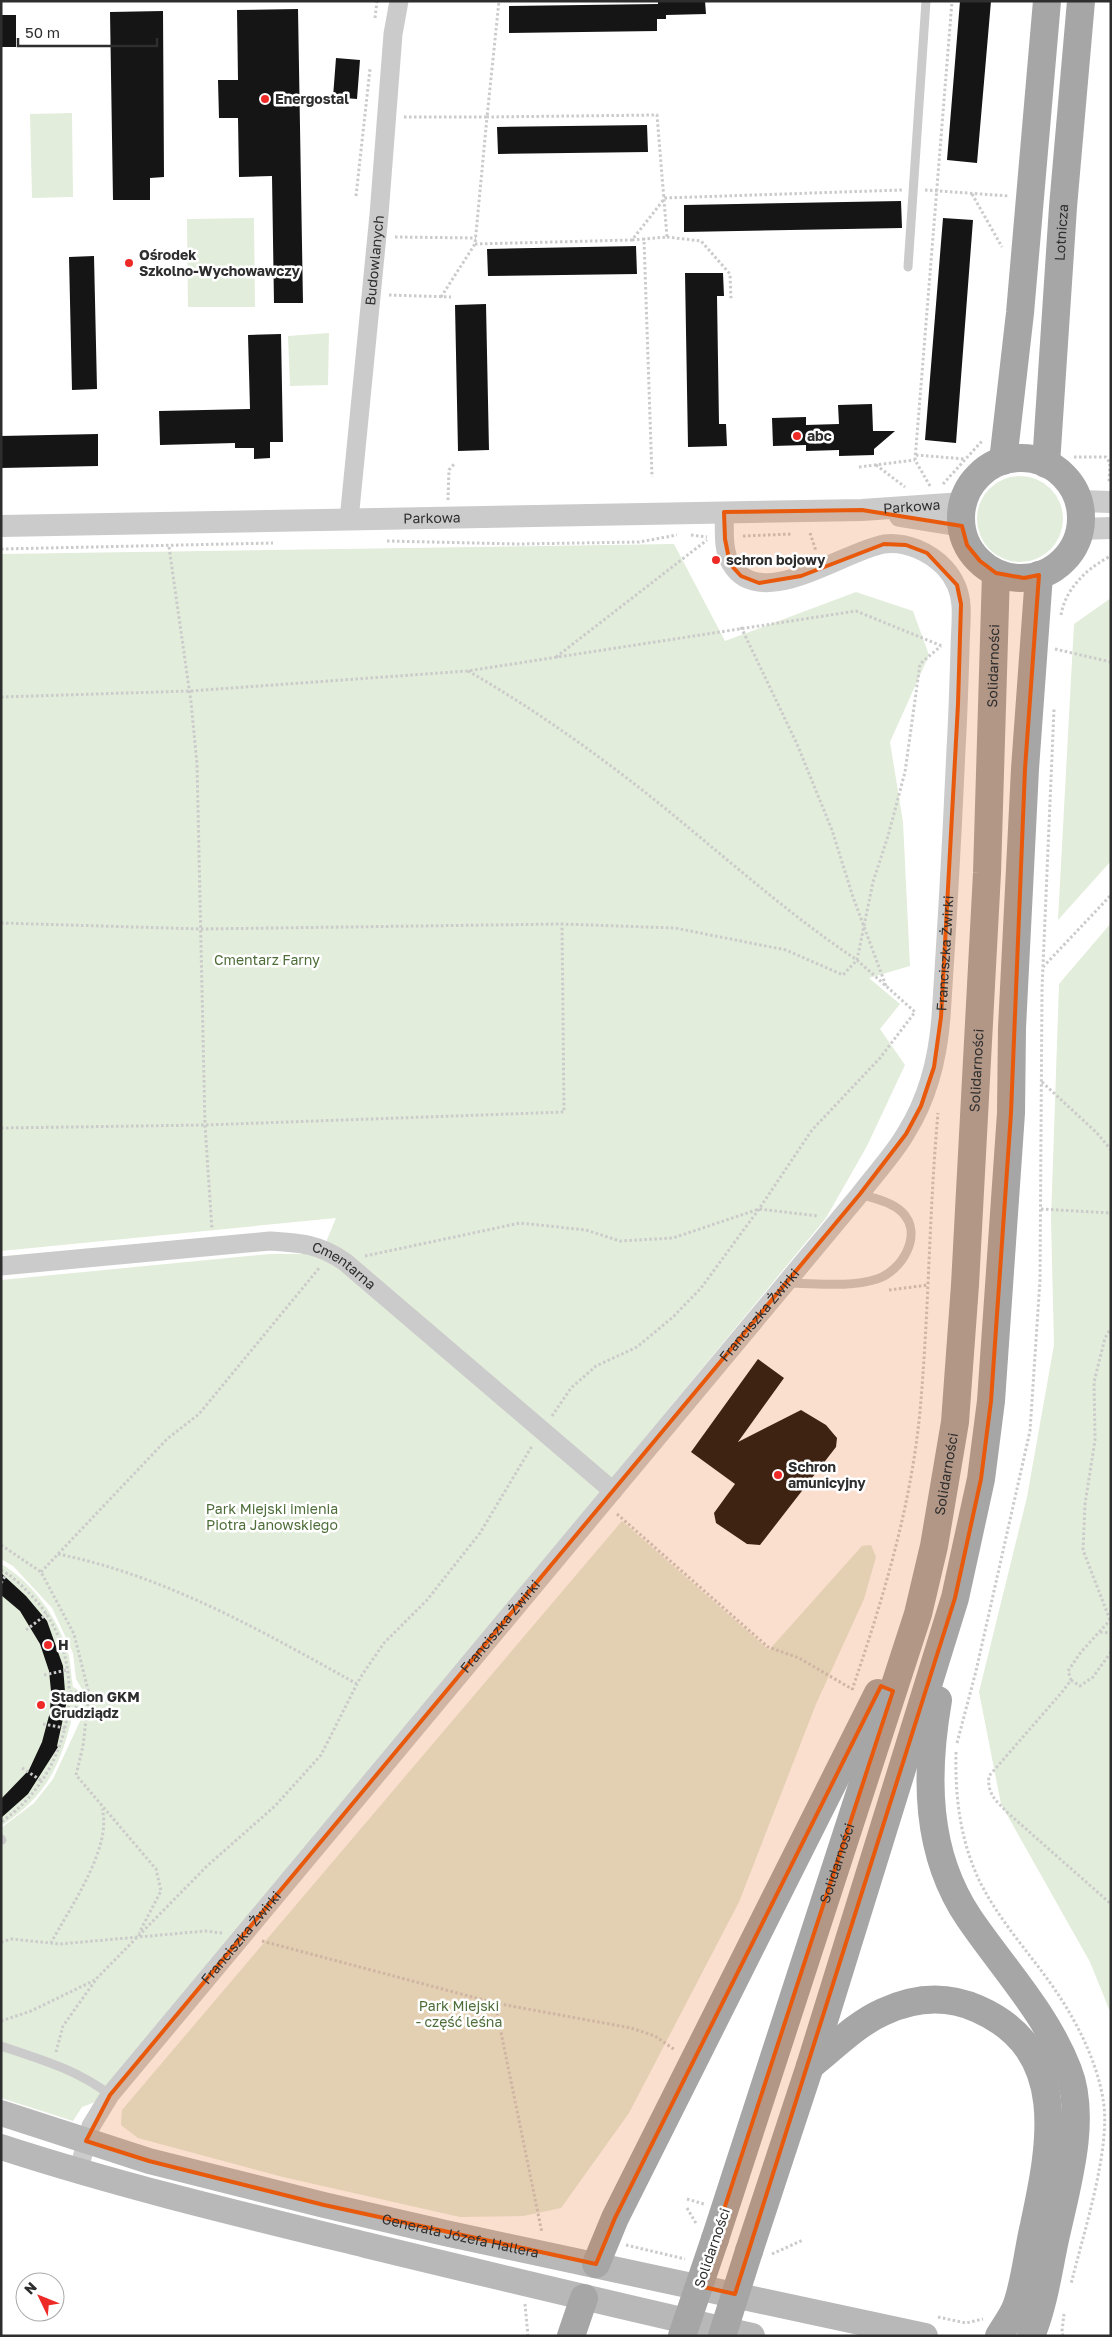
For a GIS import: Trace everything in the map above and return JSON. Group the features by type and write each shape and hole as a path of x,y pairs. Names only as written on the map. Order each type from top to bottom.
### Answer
{"main road":[{"path":"1003,461 1020,313 1047,1"},
{"name":"Lotnicza","path":"1046,464 1063,217 1081,1"},
{"path":"1017,458 1032,459 1046,464 1066,478 1078,500 1080,529 1072,549 1058,566 1038,576 1010,577 996,573 980,562 972,551 962,514 969,489 977,477 1003,461 1017,458"},
{"name":"Solidarności","path":"682,2336 918,1614 934,1546 956,1412 987,873 996,573"},
{"path":"1031,2336 1049,2268 1072,2160 1076,2108 1069,2071 1050,2031 1027,1996 968,1917 947,1878 936,1847 929,1777 931,1749 954,1598 981,1479 991,1401 1011,1113 1012,1028 1025,769 1038,576"},
{"path":"722,2336 760,2253 810,2066 954,1598"},
{"path":"571,2336 607,2236 918,1614"},
{"path":"810,2066 861,2025 882,2012 906,2003 934,1999 960,2001 986,2013 1005,2025 1024,2042 1039,2066 1047,2094 1050,2132 1046,2166 1016,2306 995,2327"},
{"name":"Generała Józefa Hallera","path":"1,2113 149,2161 445,2234 927,2326"},
{"name":"Generała Józefa Hallera","path":"1,2147 78,2172 239,2214 584,2298 752,2336"}],"street":[{"name":"Budowlanych","path":"349,520 377,237 393,34 399,1"},
{"path":"1078,500 1110,494"},
{"name":"Parkowa","path":"1,526 862,510 962,514"},
{"name":"Franciszka Żwirki","path":"78,2172 91,2126 110,2095 860,1194 906,1134 920,1106 934,1067 941,1023 958,704 951,647 961,604 957,585 945,568 926,553 906,545 884,544 861,551 801,576 779,582 759,583 741,576 730,564 717,539 724,512"},
{"path":"1080,529 1111,528"},
{"name":"Cmentarna","path":"1,1266 213,1245 270,1241 309,1244 338,1257 542,1430 608,1496"}],"lane":[{"path":"908,267 926,1"},
{"path":"786,1283 854,1284 872,1280 894,1270 904,1259 909,1244 910,1229 903,1214 888,1202 860,1194"},
{"path":"1,2046 53,2063 92,2081 110,2095"}],"path":[{"path":"375,26 377,1"},
{"path":"441,297 475,244 500,1"},
{"path":"934,493 915,458 935,191 952,1"},
{"path":"356,196 370,64"},
{"path":"387,118 657,115 667,237"},
{"path":"632,240 665,198 914,189 1012,196"},
{"path":"972,193 1002,248"},
{"path":"377,237 476,238"},
{"path":"475,244 632,240 667,237 701,241 730,274 731,299"},
{"path":"644,239 652,477"},
{"path":"371,295 450,297"},
{"path":"940,487 985,436"},
{"path":"1074,456 1106,457 1110,463 1110,494"},
{"path":"859,467 915,458 965,460"},
{"path":"447,505 449,470 454,464"},
{"path":"875,465 905,487"},
{"path":"802,533 819,533"},
{"path":"385,541 518,544 639,542 682,535 717,539 752,535 795,534"},
{"path":"555,657 717,539"},
{"path":"1,549 169,547 278,543"},
{"path":"169,547 190,691 197,764 205,1125 213,1245"},
{"path":"1060,620 1061,611 1070,591 1098,562 1111,556"},
{"path":"1,697 190,691 467,671 856,611 951,647"},
{"path":"741,628 797,744 832,830 864,926 887,987"},
{"path":"1055,658 1057,640"},
{"path":"1,923 201,929 562,924 675,928 786,950 844,975 857,960 873,882 906,772 920,664 951,647"},
{"path":"1055,650 1111,662"},
{"path":"53,2063 63,2026 97,1978 207,1866 275,1806 321,1755 358,1684 384,1643 427,1600 480,1533 542,1430 571,1388 596,1366 637,1347 695,1294 759,1209 812,1130 840,1098 880,1058 915,1012 857,960 820,935 628,779 519,700 467,671"},
{"path":"1054,703 1043,967 1040,1280 1030,1431 978,1662 957,1744 955,1778 958,1818 968,1852 980,1882 1003,1920 1068,2011 1087,2049 1104,2100 1103,2137 1096,2184 1070,2288"},
{"path":"1043,967 1111,895"},
{"path":"1,1128 205,1125 564,1112 562,924"},
{"path":"1041,1082 1097,1133 1111,1150"},
{"path":"849,1698 884,1596 902,1523 920,1413 933,1169 938,1112"},
{"path":"41,1572 167,1439 199,1414 307,1285 338,1257 382,1251 520,1223 586,1230 620,1240 673,1238 759,1209 840,1218"},
{"path":"1041,1209 1111,1213"},
{"path":"872,1280 878,1291 928,1285"},
{"path":"1111,1328 1105,1338 1094,1382 1095,1440 1085,1504 1083,1550 1110,1620 1081,1652 1068,1671 1071,1680 1080,1686 1093,1677 1111,1652"},
{"path":"608,1496 768,1647 799,1658 852,1689"},
{"path":"1,1545 41,1572 69,1622 79,1652 88,1694 83,1746 76,1775 156,1869 161,1891 136,1938"},
{"path":"57,1554 96,1562 200,1601 358,1684"},
{"path":"1,1570 7,1573 32,1596 47,1614 59,1638 67,1670 69,1692 65,1728 59,1752 42,1782 20,1807 1,1822"},
{"path":"1,1583 7,1573"},
{"path":"26,1630 47,1614"},
{"path":"1100,1632 1111,1633"},
{"path":"44,1675 67,1670"},
{"path":"1071,1680 989,1776 988,1786 992,1797 1008,1813 1111,1904"},
{"path":"69,1692 76,1692 76,1720"},
{"path":"43,1724 65,1728"},
{"path":"22,1768 42,1782"},
{"path":"51,1943 94,1862 102,1840 105,1817 101,1806"},
{"path":"1,1942 12,1939 51,1943 136,1938 205,1931 243,1936 495,2003 631,2028 654,2036 677,2051"},
{"path":"1,2021 31,2011 97,1978"},
{"path":"495,2003 543,2241"},
{"path":"673,2059 681,2042"},
{"path":"688,2199 713,2207"},
{"path":"607,2236 631,2247 689,2260"},
{"path":"760,2253 803,2240"},
{"path":"527,2298 525,2317 528,2336"},
{"path":"1063,2336 1062,2331 1066,2307"},
{"path":"927,2326 966,2323 995,2327"}],"highlighted area":[{"path":"862,510 962,526 967,545 980,561 996,573 1024,578 1039,575 1025,769 1011,1113 991,1401 981,1479 955,1598 735,2294 699,2286 893,1691 881,1686 615,2218 596,2264 324,2205 149,2161 86,2141 110,2095 860,1194 906,1134 921,1106 934,1067 941,1017 958,704 961,604 957,585 927,553 906,545 884,544 801,576 759,583 741,576 730,564 725,539 724,512"}],"green space":[{"path":"72,113 73,197 32,198 30,114"},
{"path":"254,218 255,307 188,307 187,219"},
{"path":"329,333 328,385 290,386 288,336"},
{"path":"1020,476 1037,479 1051,488 1060,502 1063,519 1060,536 1051,550 1037,559 1020,562 1003,559 989,550 980,536 977,519 980,502 989,488 1003,479"},
{"path":"674,544 725,641 856,592 913,611 929,655 890,742 903,822 910,966 869,978 900,1004 880,1029 905,1065 867,1146 826,1218 98,2101 82,2107 73,2121 1,2098 1,1828 34,1803 53,1779 81,1719 83,1691 76,1679 73,1653 52,1608 13,1566 1,1559 1,1280 270,1254 321,1254 336,1218 1,1251 1,554"},
{"path":"1111,598 1111,861 1058,920 1074,624"},
{"path":"1111,923 1111,2014 1090,1962 1001,1804 979,1692 1027,1497 1054,1345 1051,1220 1059,984"},
{"name":"Park Miejski - część leśna","path":"622,1521 769,1650 862,1546 871,1545 876,1557 864,1599 816,1704 739,1902 629,2113 561,2208 523,2216 460,2217 283,2177 138,2138 121,2125 122,2110"},
{"name":"Stadion GKM Grudziądz","path":"1,1564 24,1581 52,1616 69,1656 73,1687 80,1691 79,1718 72,1718 62,1752 49,1780 29,1804 1,1826"}],"building":[{"path":"658,1 705,1 706,14 666,15 666,19 657,19 657,31 509,33 509,6 658,4"},
{"path":"960,1 991,1 977,163 947,160"},
{"path":"298,9 303,303 274,303 272,176 239,177 238,118 219,118 218,80 238,80 237,10"},
{"path":"163,11 164,177 150,178 150,200 113,200 110,12"},
{"path":"1,15 16,15 16,47 1,47"},
{"path":"336,58 360,60 357,99 333,97"},
{"path":"647,125 648,152 498,154 497,127"},
{"path":"901,201 902,228 684,232 684,205"},
{"path":"943,218 973,220 956,443 925,440"},
{"path":"636,246 637,274 488,276 487,249"},
{"path":"94,256 97,389 72,390 69,257"},
{"path":"685,273 723,273 724,296 717,296 719,424 726,424 727,446 688,447"},
{"path":"486,304 489,450 458,451 455,305"},
{"path":"281,334 283,442 270,442 270,458 254,459 254,448 235,448 235,443 160,445 159,411 250,409 248,335"},
{"path":"872,404 873,431 895,431 874,449 874,455 839,456 839,450 806,451 806,445 773,446 772,418 806,417 806,425 839,424 838,405"},
{"path":"98,434 98,466 1,468 1,436"},
{"name":"Schron amunicyjny","path":"758,1359 784,1378 738,1442 801,1410 826,1425 837,1438 836,1447 760,1545 747,1544 716,1523 714,1513 735,1484 691,1452"},
{"path":"1,1573 26,1596 47,1621 63,1666 66,1705 58,1747 28,1794 1,1818 1,1799 29,1770 42,1742 50,1712 51,1691 49,1671 40,1644 20,1611 1,1595"}],"place":[{"name":"Energostal","path":"265,99"},
{"name":"Ośrodek Szkolno-Wychowawczy","path":"129,263"},
{"name":"abc","path":"797,436"},
{"name":"schron bojowy","path":"716,560"},
{"name":"Schron amunicyjny","path":"778,1475"},
{"name":"H","path":"48,1645"},
{"name":"Stadion GKM Grudziądz","path":"41,1705"}],"park label":[{"name":"Cmentarz Farny","path":"267,960"},
{"name":"Park Miejski imienia Piotra Janowskiego","path":"272,1518"}]}
